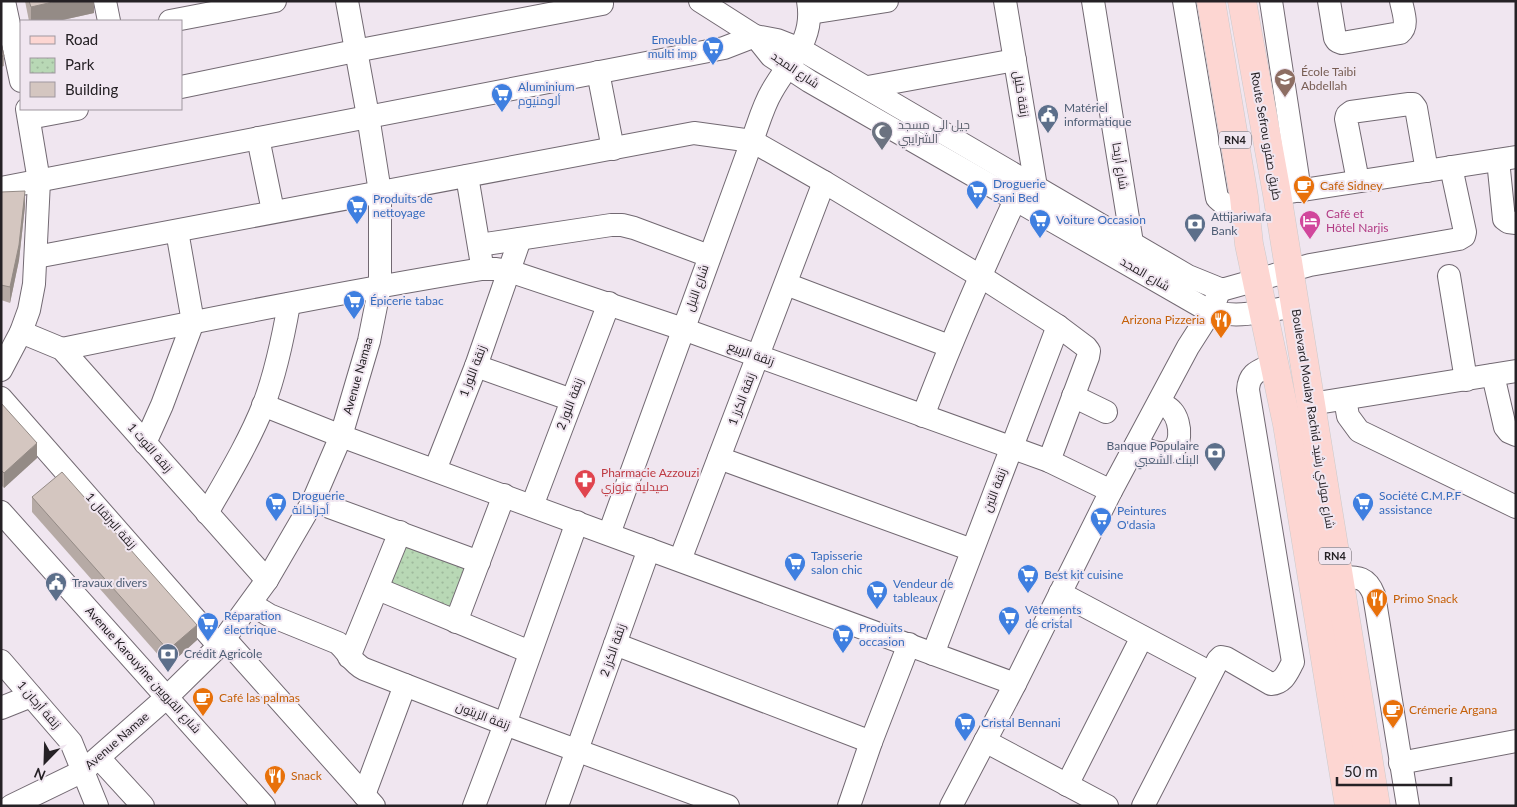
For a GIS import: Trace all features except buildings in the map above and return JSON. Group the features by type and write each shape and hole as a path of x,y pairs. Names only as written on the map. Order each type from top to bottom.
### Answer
{"main road":[{"name":"RN4","path":"1211,1 1246,210 1249,244 1287,424 1349,806"},
{"name":"Route Sefrou طريق صفرو","path":"1242,1 1288,192 1288,270"},
{"name":"Boulevard Moulay Rachid شارع مولاي رشيد","path":"1288,270 1376,806"}],"street":[{"path":"4,1 18,51 20,71"},
{"path":"104,1 109,20"},
{"path":"177,14 275,1"},
{"name":"Avenue Namaa","path":"166,697 222,642 268,580 313,501 341,436 369,341 380,286 380,192 347,1"},
{"path":"700,1 755,36"},
{"path":"809,7 888,1"},
{"name":"زنقة خليل","path":"1005,1 1036,187"},
{"name":"شارع أريحا","path":"1093,1 1132,243"},
{"path":"1184,1 1217,198 1225,205 1246,210"},
{"path":"1270,1 1288,192 1507,159 1504,219 1508,222 1516,223"},
{"path":"1329,1 1335,38 1342,43 1400,33 1405,30 1406,25 1400,1"},
{"path":"182,87 355,51 602,4"},
{"name":"شارع النبل","path":"608,534 708,256 771,92 806,37 809,7"},
{"path":"1,188 724,48 755,36"},
{"name":"شارع المجد","path":"755,36 778,40 800,49 868,87 1188,276 1220,289"},
{"name":"شارع المجد","path":"755,36 771,56 788,68 1211,311 1226,314 1263,312 1295,306"},
{"path":"868,87 1015,60"},
{"path":"598,72 612,149"},
{"path":"1358,182 1346,119 1351,112 1413,104 1416,108 1426,170"},
{"path":"1,370 22,332 34,284 39,181 28,114 67,110"},
{"path":"36,257 694,133 752,141 980,276 1058,326 1086,347 1089,351 1088,357 1050,461"},
{"path":"258,138 273,212"},
{"path":"951,806 1015,684 1111,491 1188,347 1211,311 1220,289 1310,265 1459,239 1464,236 1465,232 1452,167"},
{"path":"467,176 482,270"},
{"name":"زنقة الكرز 1","path":"680,560 824,182"},
{"path":"922,416 949,346 1015,200"},
{"path":"479,245 611,225 622,225 708,256"},
{"path":"145,442 162,406 193,322 177,231"},
{"name":"زنقة اللوز 1","path":"435,470 476,366 520,239"},
{"name":"زنقة الربيع","path":"62,349 380,286 482,270 510,271 683,329 1050,461 1111,491"},
{"path":"1450,276 1466,380"},
{"path":"786,284 949,346"},
{"name":"زنقة اللوز 2","path":"532,506 609,303"},
{"path":"207,512 236,462 263,405 280,354 289,304"},
{"name":"زنقة التين","path":"933,654 1058,326"},
{"name":"زنقة التوت 1","path":"22,332 62,349 268,580"},
{"path":"1143,806 1218,660 1222,657 1226,658 1271,684 1278,683 1284,679 1292,662 1248,390 1248,382 1252,375 1274,364"},
{"path":"476,366 572,400"},
{"path":"1311,404 1516,371"},
{"path":"1493,375 1505,427 1509,432 1516,435"},
{"path":"1074,396 1106,412"},
{"name":"زنقة البرتقال 1","path":"1,398 222,642 369,800"},
{"path":"1345,399 1348,416 1359,431 1516,507"},
{"path":"1136,445 1162,454 1170,451 1178,441 1180,433 1173,412 1159,402"},
{"path":"263,405 341,436 1015,684"},
{"path":"719,458 972,550"},
{"path":"456,622 504,495"},
{"path":"313,501 479,562"},
{"name":"Avenue Karouyine شارع القرويين","path":"1,512 264,806"},
{"path":"474,806 577,522"},
{"path":"349,657 400,532"},
{"name":"زنقة الكرز 2","path":"557,806 649,549"},
{"path":"1339,577 1356,577 1365,581 1371,586 1374,595 1408,806"},
{"path":"378,589 530,652"},
{"path":"1060,593 1211,673"},
{"name":"زنقة الزيتون","path":"251,604 269,615 338,643 345,648 349,657 356,665 364,669 721,805"},
{"path":"1068,785 1142,636"},
{"path":"615,644 871,742"},
{"path":"849,806 871,742 909,644"},
{"name":"زنقة أرجان 1","path":"1,661 91,764 97,806"},
{"path":"369,800 405,685"},
{"path":"1,708 31,696"},
{"name":"Avenue Namae","path":"10,806 91,764 166,697"},
{"path":"985,741 1107,806"},
{"path":"1400,763 1516,741"},
{"path":"91,764 143,806"}],"green space":[{"path":"401,534 475,562 453,620 379,589"}],"place":[{"name":"Emeuble multi imp","path":"713,66"},
{"name":"École Taibi Abdellah","path":"1285,98"},
{"name":"Aluminium ألومنيوم","path":"502,113"},
{"name":"Matériel informatique","path":"1048,134"},
{"name":"جيل الي مسجد الشرايبي","path":"882,151"},
{"name":"Café Sidney","path":"1304,205"},
{"name":"Droguerie Sani Bed","path":"977,210"},
{"name":"Produits de nettoyage","path":"357,225"},
{"name":"Voiture Occasion","path":"1040,239"},
{"name":"Café et Hôtel Narjis","path":"1310,240"},
{"name":"Attijariwafa Bank","path":"1195,243"},
{"name":"Épicerie tabac","path":"354,320"},
{"name":"Arizona Pizzeria","path":"1221,339"},
{"name":"Banque Populaire البنك الشعبي","path":"1215,472"},
{"name":"Pharmacie Azzouzi صيدلية عزوزي","path":"585,499"},
{"name":"Droguerie أجزاخانة","path":"276,522"},
{"name":"Société C.M.P.F assistance","path":"1363,522"},
{"name":"Peintures O'dasia","path":"1101,537"},
{"name":"Tapisserie salon chic","path":"795,582"},
{"name":"Best kit cuisine","path":"1028,594"},
{"name":"Travaux divers","path":"56,602"},
{"name":"Vendeur de tableaux","path":"877,610"},
{"name":"Primo Snack","path":"1377,618"},
{"name":"Vêtements de cristal","path":"1009,636"},
{"name":"Réparation électrique","path":"208,642"},
{"name":"Produits occasion","path":"843,654"},
{"name":"Crédit Agricole","path":"168,673"},
{"name":"Café las palmas","path":"203,717"},
{"name":"Crémerie Argana","path":"1393,729"},
{"name":"Cristal Bennani","path":"965,742"},
{"name":"Snack","path":"275,795"}]}
